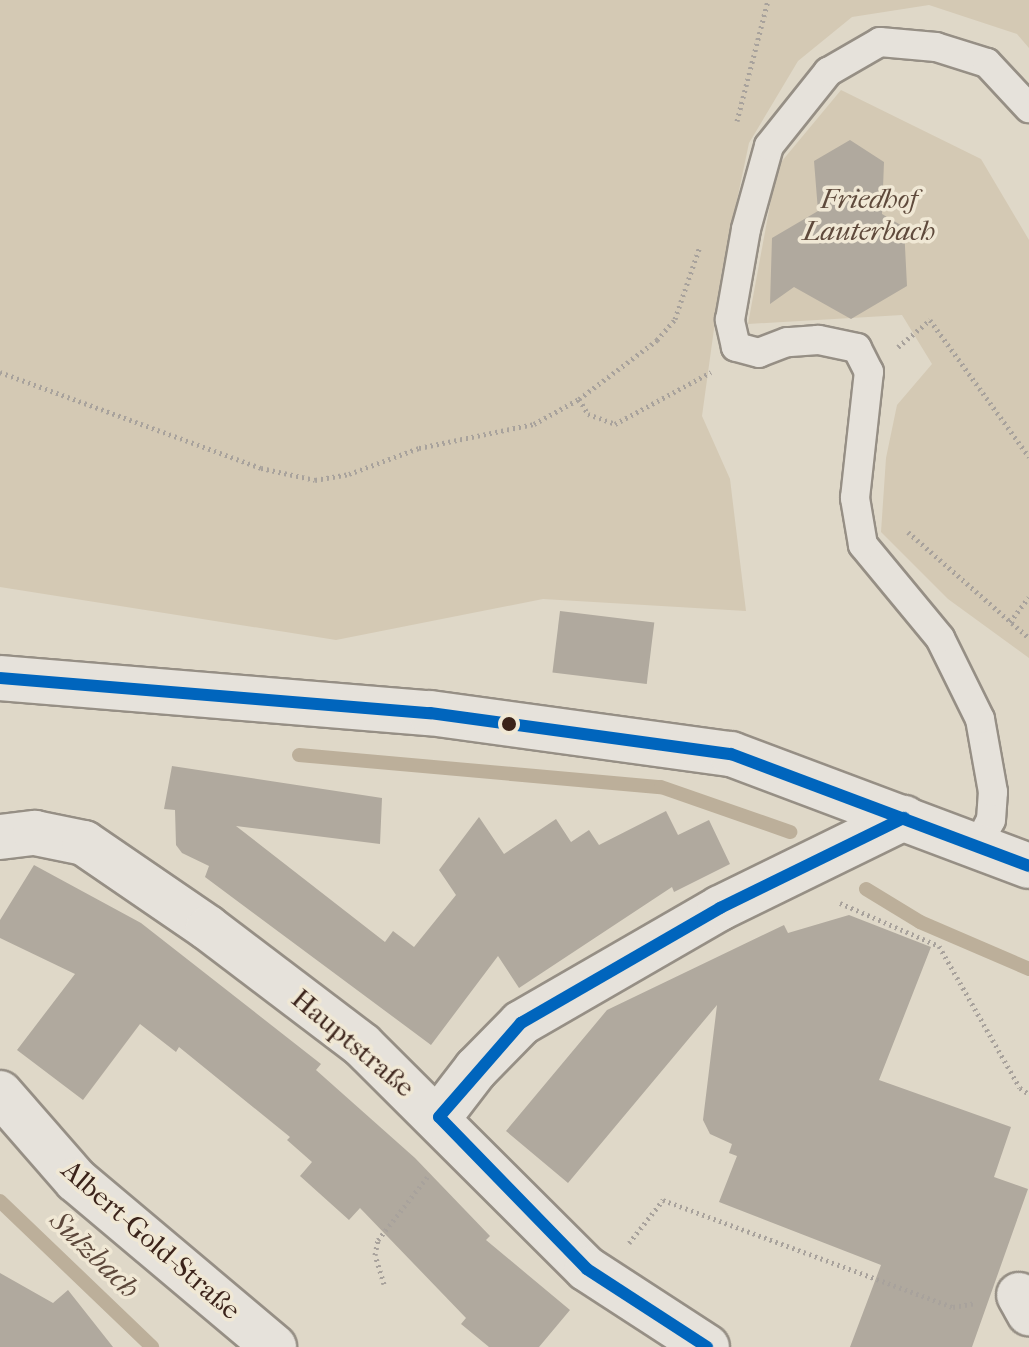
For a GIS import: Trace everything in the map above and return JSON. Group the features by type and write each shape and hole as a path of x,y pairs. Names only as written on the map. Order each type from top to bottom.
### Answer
{"street":[{"path":"0,678 430,713 731,754 1029,866"},
{"path":"439,1117 521,1023 720,908 904,818"},
{"name":"Hauptstraße","path":"0,837 35,833 84,843 362,1045 601,1278 707,1347"},
{"name":"Albert-Gold-Straße","path":"0,1093 76,1180 274,1347"}],"lane":[{"path":"978,845 991,820 993,792 980,719 940,638 863,545 855,498 869,372 857,348 818,340 787,342 759,353 736,347 730,320 746,229 769,146 828,72 880,42 936,47 987,63 1029,108"}],"path":[{"path":"735,127 768,0"},
{"path":"0,372 174,439 315,480 349,474 419,448 534,424 579,399 657,340 675,319 705,231"},
{"path":"869,372 930,320 1029,457"},
{"path":"579,399 588,414 615,424 714,371"},
{"path":"908,532 1029,638"},
{"path":"1010,622 1029,597"},
{"path":"845,909 939,946 1020,1088 1029,1094"},
{"path":"384,1284 375,1255 378,1240 429,1174 439,1117"},
{"path":"601,1278 663,1200 953,1307 1024,1304"}],"green space":[{"path":"0,0 1029,0 1029,48 1017,34 929,5 852,17 798,61 749,143 722,271 702,416 730,479 746,611 543,599 336,640 0,587"},
{"name":"Friedhof Lauterbach","path":"841,90 981,159 1029,240 1029,658 948,599 881,532 886,458 897,405 932,364 902,315 748,324 777,167"}],"building":[{"path":"850,140 884,162 882,214 904,227 907,286 851,319 794,287 770,304 772,238 818,211 814,161"},
{"path":"560,611 654,623 647,684 552,673"},
{"path":"172,766 382,798 380,844 236,826 385,942 393,931 414,947 456,895 439,870 479,817 504,854 556,819 571,842 589,830 599,845 666,811 678,835 709,820 730,864 674,892 672,887 519,988 498,956 431,1045 205,877 209,866 182,853 176,845 175,810 164,809"},
{"path":"34,865 141,923 321,1064 316,1070 415,1158 490,1236 486,1240 570,1310 539,1347 489,1347 461,1324 466,1318 360,1208 349,1220 300,1176 312,1162 287,1140 290,1137 179,1047 176,1052 140,1024 83,1100 17,1050 75,974 0,938 0,920"},
{"path":"849,915 931,947 879,1080 1011,1127 994,1177 1028,1189 972,1347 850,1347 881,1265 719,1202 737,1156 729,1153 732,1144 710,1134 703,1120 717,1005 568,1183 506,1131 607,1010 784,925 788,933"},
{"path":"0,1273 53,1303 68,1290 113,1347 0,1347"}],"waterway":[{"path":"299,755 661,787 790,832"},
{"path":"866,889 920,922 1029,969"},
{"name":"Sulzbach","path":"0,1201 152,1347"}],"transit line":[{"path":"0,678 430,713 731,754 1029,866"},
{"path":"707,1347 587,1269 439,1117 521,1023 720,908 904,818"}]}
